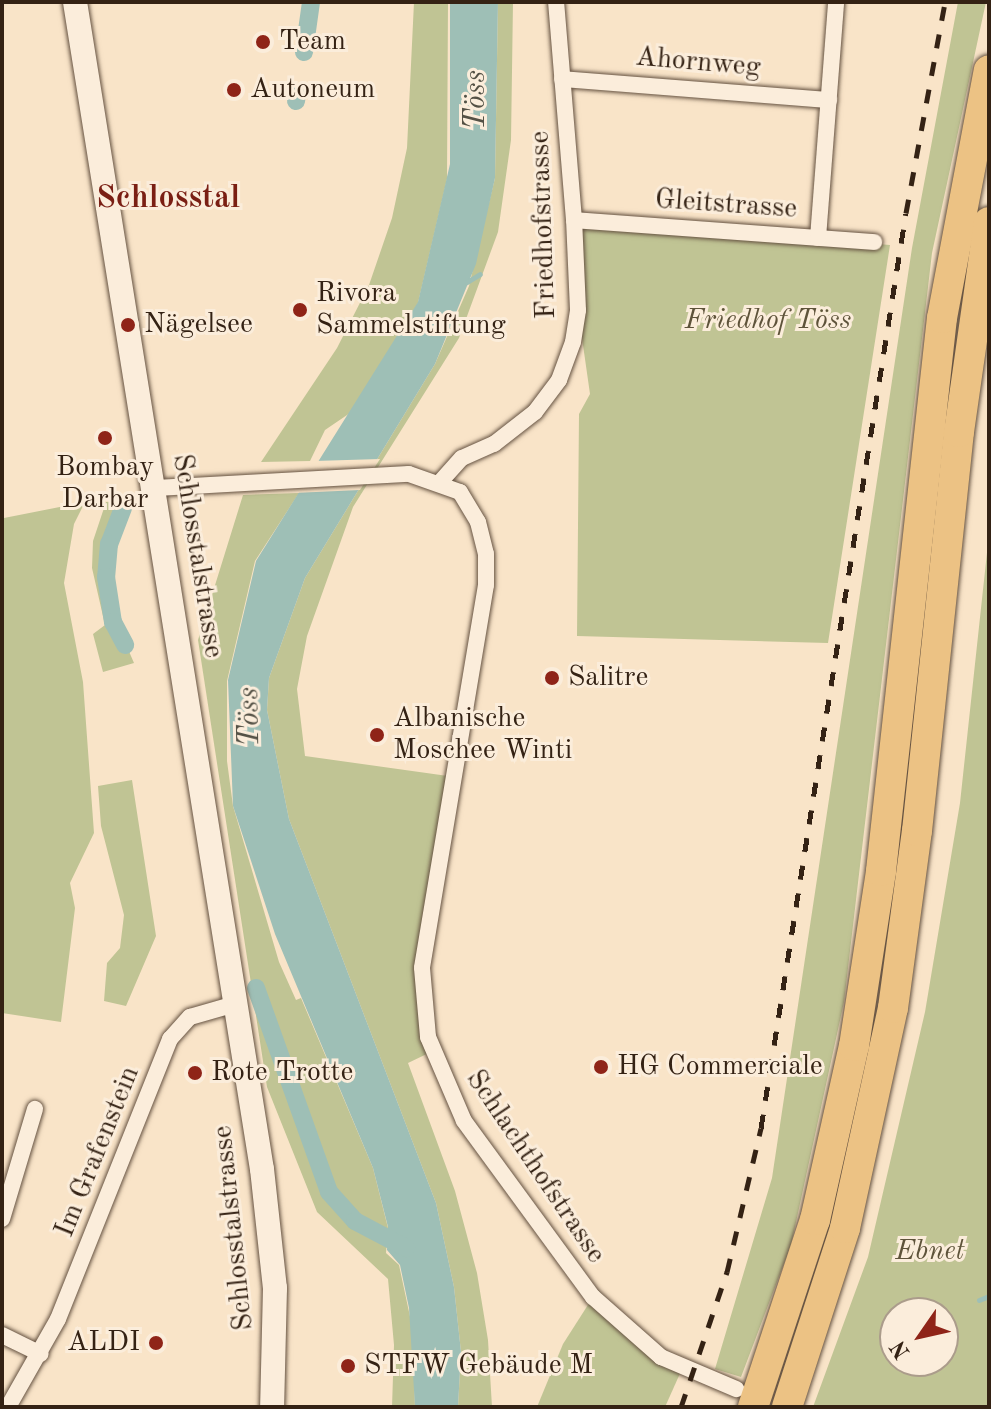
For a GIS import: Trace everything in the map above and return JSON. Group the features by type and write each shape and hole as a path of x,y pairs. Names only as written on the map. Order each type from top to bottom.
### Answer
{"highway":[{"path":"744,1398 815,1220 854,1046 881,871 942,318 989,70"},
{"path":"787,1407 849,1216 893,1008 923,785 959,432 989,222"}],"main road":[{"name":"Schlosstalstrasse","path":"75,2 90,124 156,488 270,1227 275,1288 272,1407"}],"street":[{"name":"Friedhofstrasse","path":"441,481 462,458 516,429 559,380 578,310 574,220 556,2"},
{"path":"818,238 836,2"},
{"name":"Ahornweg","path":"562,79 829,100"},
{"name":"Gleitstrasse","path":"574,220 874,242"},
{"path":"156,488 268,479 396,474 441,481"},
{"name":"Schlachthofstrasse","path":"441,481 460,492 478,522 486,554 486,585 422,968 428,1037 437,1066 464,1121 603,1308 661,1357 744,1398"},
{"name":"Im Grafenstein","path":"8,1407 41,1354 151,1098 170,1039 190,1017 235,1004"},
{"path":"2,1219 35,1109"},
{"path":"2,1335 41,1354"}],"green space":[{"path":"414,2 448,2 447,179 418,303 350,413 325,430 310,461 261,462 337,348 369,285 392,218 407,148"},
{"path":"498,2 513,2 511,140 498,232 459,338 353,507 307,636 297,689 305,756 455,777 427,930 433,1051 408,1063 455,1191 477,1273 488,1340 492,1407 458,1407 461,1352 454,1287 436,1203 289,819 267,710 269,678 305,578 435,364 469,286 495,178"},
{"path":"958,2 986,2 932,253 844,1002 791,1245 741,1377 715,1369 772,1178 912,248"},
{"name":"Friedhof Töss","path":"574,220 890,245 828,643 577,636 579,414 590,394 578,310"},
{"path":"299,493 255,561 227,681 227,761 233,806 279,962 296,1000 301,998 373,1168 388,1228 386,1253 399,1265 412,1326 415,1407 392,1407 394,1345 388,1279 317,1212 267,1087 198,640 243,495"},
{"path":"130,501 128,509 121,508 108,543 106,598 134,663 103,672 93,634 105,625 92,568 93,541 106,502"},
{"path":"85,502 74,524 64,583 83,682 94,833 70,883 75,908 61,1022 2,1013 2,514 4,518"},
{"name":"Ebnet","path":"989,534 989,1407 813,1407 868,1257 925,1012 960,803"},
{"path":"132,780 156,936 126,1006 104,1001 107,963 120,948 124,915 101,826 98,786"},
{"path":"593,1297 682,1369 665,1407 537,1407 563,1344"}],"water":[{"name":"Töss","path":"450,2 498,2 495,178 476,264 435,364 305,578 269,678 267,710 289,819 436,1203 454,1287 461,1352 458,1407 415,1407 409,1308 400,1265 387,1250 388,1227 373,1168 275,934 233,806 228,680 256,561 418,302 450,164"}],"pier":[{"path":"380,459 360,490 294,493 314,461"}],"waterway":[{"path":"304,52 311,2"},
{"path":"296,101 297,95"},
{"path":"467,282 480,274"},
{"path":"123,508 109,544 106,577 113,622 125,645"},
{"path":"256,988 329,1192 355,1221 406,1248"},
{"path":"979,1300 989,1296"}],"railway":[{"path":"681,1407 727,1272 761,1128 906,213 945,2"}],"place":[{"name":"Team","path":"263,42"},
{"name":"Autoneum","path":"234,90"},
{"name":"Rivora Sammelstiftung","path":"300,310"},
{"name":"Nägelsee","path":"128,325"},
{"name":"Bombay Darbar","path":"105,438"},
{"name":"Salitre","path":"552,678"},
{"name":"Albanische Moschee Winti","path":"377,735"},
{"name":"HG Commerciale","path":"601,1067"},
{"name":"Rote Trotte","path":"195,1073"},
{"name":"ALDI","path":"156,1343"},
{"name":"STFW Gebäude M","path":"348,1366"}],"district":[{"name":"Schlosstal","path":"168,199"}]}
